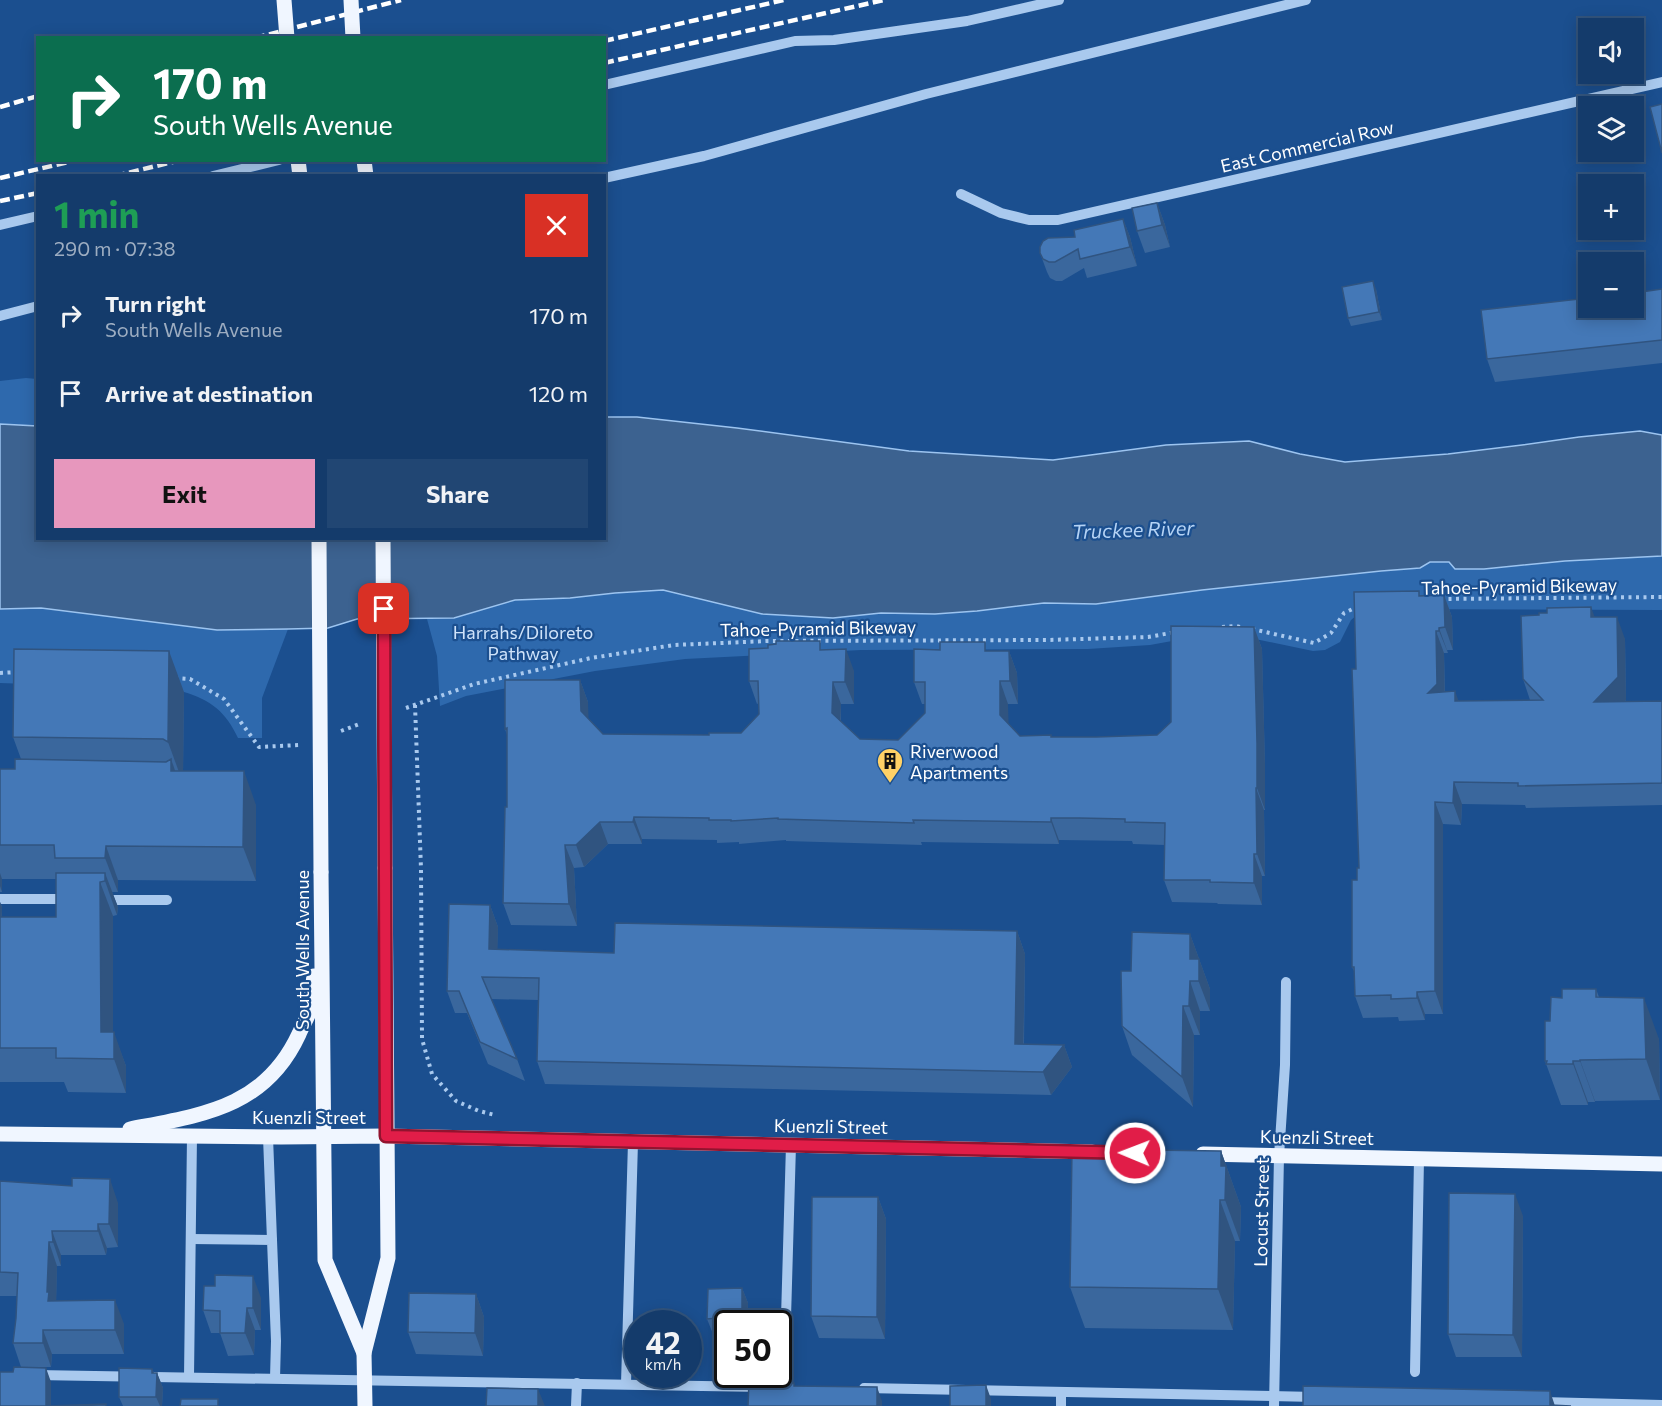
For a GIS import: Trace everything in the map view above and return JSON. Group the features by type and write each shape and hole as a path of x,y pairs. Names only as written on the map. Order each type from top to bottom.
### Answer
{"main road":[{"path":"284,0 287,36"},
{"path":"351,0 353,36"},
{"name":"South Wells Avenue","path":"319,540 325,1260 364,1353"},
{"name":"South Wells Avenue","path":"365,1406 364,1353 388,1257 384,540"},
{"path":"101,1135 192,1117 236,1101 257,1088 273,1074 290,1053 309,1012 321,929"},
{"name":"Kuenzli Street","path":"0,1134 386,1136 1106,1152"},
{"name":"Kuenzli Street","path":"1187,1154 1662,1164"}],"street":[{"path":"606,85 795,41 834,40 967,21 1059,0"},
{"path":"606,178 704,156 926,94 1306,0"},
{"name":"East Commercial Row","path":"961,194 1001,213 1029,220 1058,220 1662,82"},
{"path":"221,174 271,162"},
{"path":"0,225 36,216"},
{"path":"0,316 36,307"},
{"path":"0,899 84,900"},
{"path":"96,900 167,900"},
{"name":"Locust Street","path":"1274,1401 1278,1156 1285,1065 1286,982"},
{"path":"189,1377 192,1136"},
{"path":"268,1137 276,1341 275,1378"},
{"path":"628,1310 633,1142"},
{"path":"702,1385 790,1387 790,1145"},
{"path":"1415,1372 1419,1159"},
{"path":"191,1239 272,1240"},
{"path":"22,1375 624,1384"},
{"path":"576,1406 577,1383"},
{"path":"853,1388 1061,1392 1193,1400 1274,1401 1328,1397"},
{"path":"1061,1392 1061,1406"},
{"path":"1530,1402 1662,1405"}],"path":[{"name":"Tahoe-Pyramid Bikeway","path":"1434,599 1662,597"},
{"path":"1215,628 1236,626 1314,643 1331,633 1344,613 1365,603"},
{"name":"Tahoe-Pyramid Bikeway","path":"396,712 486,681 591,658 674,645 768,640 1148,638 1182,631"},
{"path":"0,673 22,672"},
{"path":"167,678 190,679 224,699 259,747 298,745 309,741"},
{"path":"415,705 422,869 422,1039 432,1074 456,1101 478,1111 501,1116"},
{"path":"331,734 363,723"}],"green space":[{"path":"36,379 36,426 0,424 0,381"},
{"name":"Harrahs/Diloreto Pathway","path":"1662,556 1662,610 1363,610 1351,620 1340,642 1325,650 1313,651 1230,636 1194,637 1150,645 1088,649 861,650 685,659 595,671 466,696 440,706 437,656 427,619 454,618 515,600 663,590 708,600 833,618 881,613 935,614 1044,603 1096,604 1202,590 1420,568 1430,562 1449,562 1456,569 1484,569 1565,561"},
{"path":"41,608 217,630 288,629 262,698 262,738 238,738 217,708 184,692 29,690 28,684 0,683 0,609"}],"water":[{"name":"Truckee River","path":"606,417 637,417 737,428 909,451 1053,460 1166,445 1249,441 1300,454 1345,462 1448,454 1640,431 1662,435 1662,556 1565,561 1484,569 1455,569 1449,562 1430,562 1420,568 1202,590 1096,604 1044,603 935,614 881,613 833,618 762,614 663,590 515,600 454,618 357,619 328,628 217,630 41,608 0,609 0,424 36,426 36,540 606,540"}],"building":[{"path":"1662,104 1662,153 1650,107"},
{"path":"1157,203 1162,225 1137,231 1132,208"},
{"path":"1123,219 1130,247 1080,259 1078,249 1055,262 1043,259 1040,253 1043,241 1048,238 1075,237 1074,230"},
{"path":"1373,281 1379,312 1348,318 1342,287"},
{"path":"1662,289 1662,340 1487,359 1481,310 1578,299 1578,318 1644,318 1644,292"},
{"path":"1419,591 1419,596 1444,595 1445,627 1436,631 1437,684 1428,693 1455,691 1455,701 1543,700 1523,679 1521,616 1547,613 1547,608 1591,607 1591,617 1617,617 1618,677 1594,702 1662,701 1662,783 1518,786 1518,783 1454,782 1453,803 1435,802 1435,991 1417,992 1417,998 1391,999 1391,995 1355,996 1354,967 1352,967 1352,880 1357,880 1357,868 1359,868 1352,669 1356,669 1354,592"},
{"name":"Riverwood Apartments","path":"1171,626 1254,627 1257,854 1254,854 1254,883 1164,880 1165,823 1079,818 1051,818 1051,822 913,820 914,823 778,818 731,821 709,820 709,818 634,817 633,822 600,822 576,845 565,845 569,904 503,903 505,807 507,807 505,680 580,680 581,711 603,734 741,733 759,714 758,681 749,681 749,649 768,648 768,645 776,644 776,641 820,641 820,650 846,649 845,682 833,682 832,713 860,739 898,740 925,713 925,682 914,682 914,649 940,650 940,642 985,642 985,651 1009,651 1010,681 1000,681 1000,715 1020,736 1157,735 1171,722"},
{"path":"14,649 169,651 168,742 163,739 13,737"},
{"path":"15,759 166,762 171,759 171,771 244,771 243,847 106,846 105,858 55,858 54,845 0,845 0,769 15,769"},
{"path":"56,873 105,873 105,881 100,882 101,1032 114,1032 114,1059 56,1058 56,1048 0,1048 0,917 56,917"},
{"path":"449,904 490,905 489,949 614,953 615,923 1017,931 1015,1044 1064,1045 1043,1072 537,1061 539,978 482,977 517,1059 480,1042 459,991 447,991"},
{"path":"1132,932 1190,934 1190,959 1199,959 1199,981 1190,981 1189,1006 1183,1006 1182,1077 1122,1026 1121,971 1131,971"},
{"path":"1562,989 1596,989 1596,997 1644,998 1646,1059 1580,1060 1573,1061 1573,1064 1546,1064 1545,1021 1550,1021 1551,997 1562,998"},
{"path":"1072,1149 1221,1151 1221,1166 1226,1166 1225,1200 1220,1200 1218,1289 1070,1287"},
{"path":"72,1178 110,1179 109,1224 98,1224 98,1231 52,1231 53,1242 49,1242 48,1301 115,1300 115,1330 43,1330 43,1343 13,1343 18,1273 0,1272 0,1181 72,1186"},
{"path":"1449,1193 1515,1194 1513,1335 1448,1334"},
{"path":"812,1197 878,1197 877,1317 811,1316"},
{"path":"215,1275 253,1276 253,1308 247,1308 245,1333 220,1333 220,1311 203,1310 204,1286 215,1286"},
{"path":"742,1288 742,1310 714,1310 714,1318 707,1319 708,1289"},
{"path":"409,1293 476,1294 475,1333 408,1332"},
{"path":"14,1367 46,1368 46,1406 0,1406 0,1372 13,1372"},
{"path":"119,1368 152,1369 152,1373 157,1373 156,1397 119,1397"},
{"path":"792,1383 794,1386 877,1387 877,1406 748,1406 749,1388 792,1388"},
{"path":"986,1385 986,1406 950,1406 950,1386"},
{"path":"1303,1386 1550,1391 1550,1405 1571,1406 1303,1406"},
{"path":"487,1388 538,1389 538,1406 486,1406"},
{"path":"181,1399 218,1399 218,1406 180,1406"},
{"path":"106,1404 106,1406 46,1406"}],"railway":[{"path":"263,36 401,0"},
{"path":"606,41 784,0"},
{"path":"606,63 884,0"},
{"path":"0,107 36,97"},
{"path":"0,178 68,162"},
{"path":"123,174 173,162"},
{"path":"0,201 36,193"}],"place":[{"name":"Riverwood Apartments","path":"890,784"}],"route":[{"path":"384,609 386,1136 1135,1153"}]}
